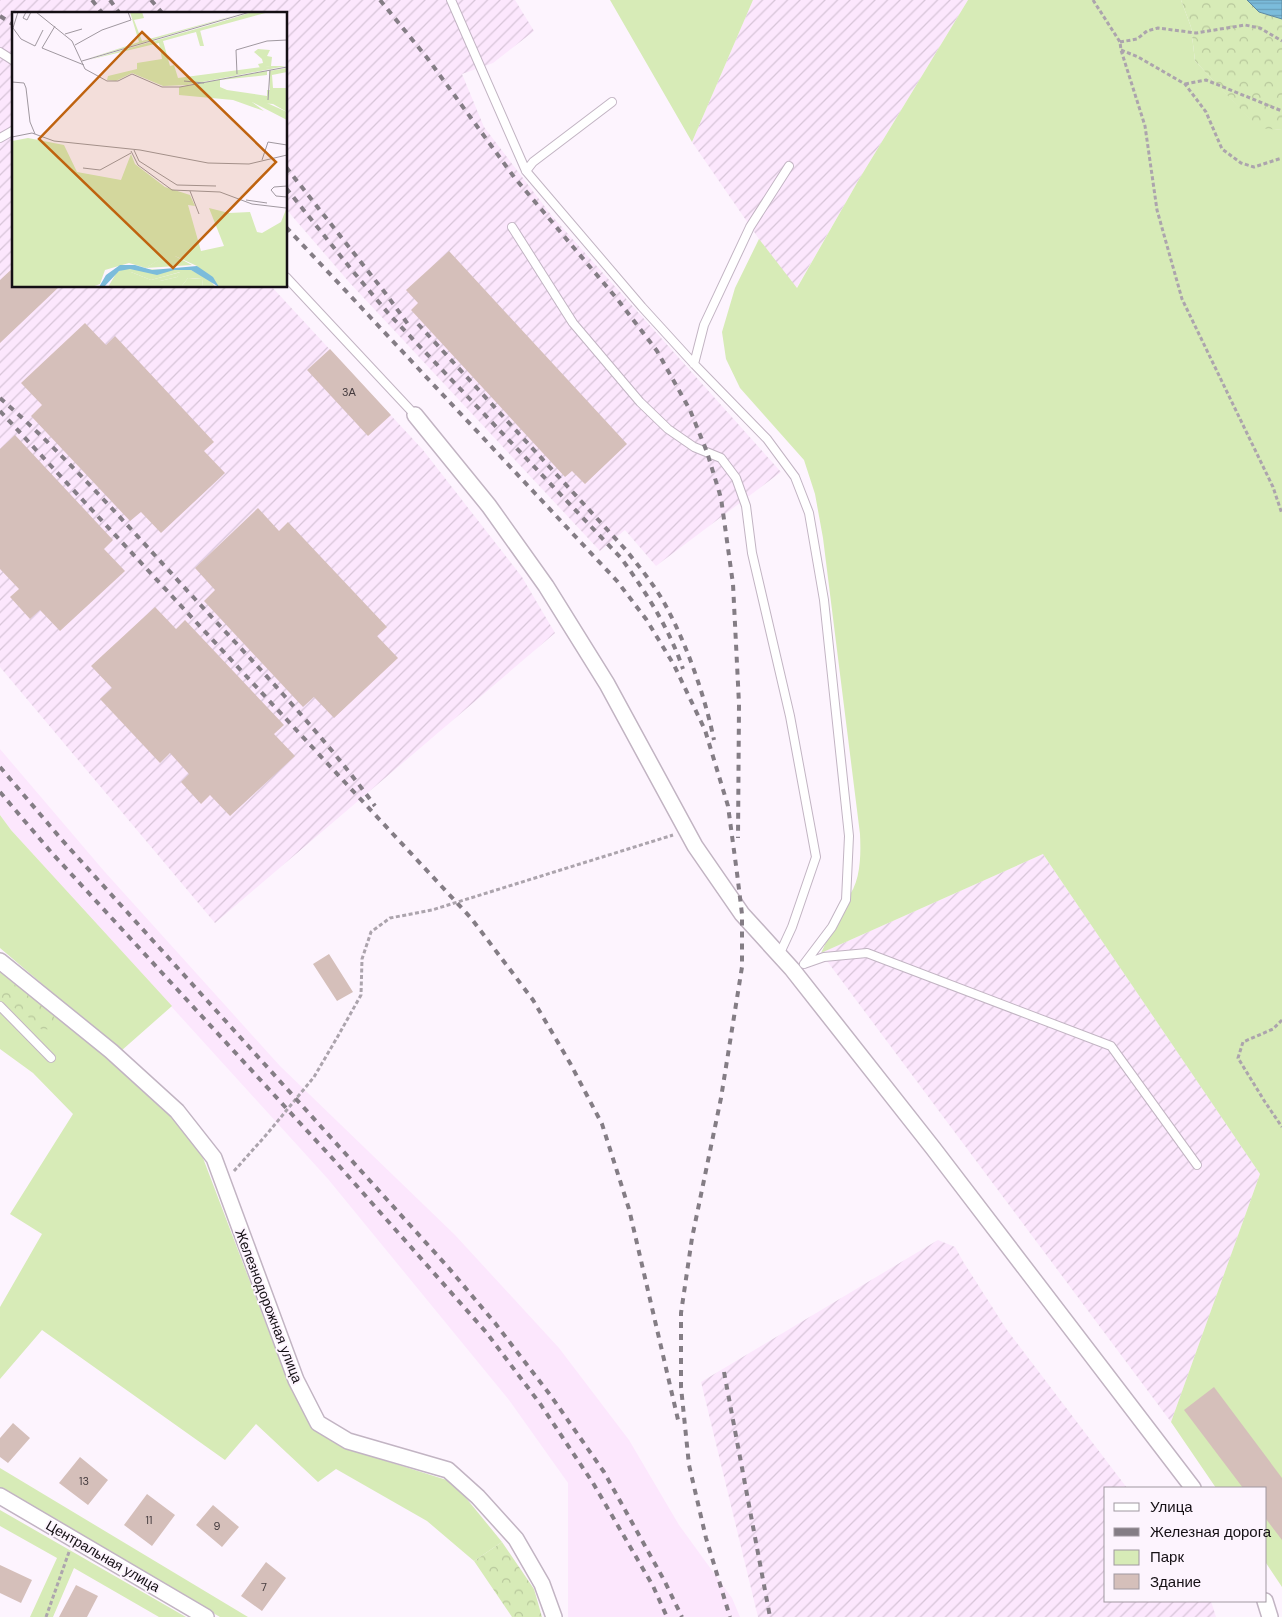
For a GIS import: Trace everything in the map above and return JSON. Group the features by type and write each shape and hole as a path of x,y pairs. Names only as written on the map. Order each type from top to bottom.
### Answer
{"street":[{"path":"415,415 489,506 546,586 606,684 695,846 742,914 780,953 798,966 939,1156 1191,1487"},
{"name":"Железнодорожная улица","path":"0,961 111,1051 177,1111 214,1158 296,1380 318,1423 348,1441 448,1470 478,1497 516,1539 542,1584 554,1617"},
{"name":"Центральная улица","path":"0,1496 206,1617"},
{"path":"1265,1602 1270,1617"}],"lane":[{"path":"447,0 457,16"},
{"path":"451,0 526,171 642,307 767,439 795,477 809,513 824,600 849,836 846,900 832,927 798,966"},
{"path":"0,52 12,60"},
{"path":"526,171 533,162 612,102"},
{"path":"0,138 12,131"},
{"path":"694,364 704,325 750,227 789,166"},
{"path":"512,227 573,323 640,402 668,429 694,447 721,458 736,478 746,506 752,553 790,716 816,857 792,927 780,953"},
{"path":"288,279 415,415"},
{"path":"798,966 824,957 867,953 1111,1046 1197,1165"},
{"path":"0,1006 51,1058"}],"path":[{"path":"1094,0 1120,42 1145,126 1157,210 1182,299 1273,487 1282,514"},
{"path":"1120,42 1137,39 1147,31 1158,28 1196,33 1245,25 1260,28 1282,40"},
{"path":"1121,50 1138,57 1185,84 1206,112 1222,149 1241,163 1254,167 1282,158"},
{"path":"1185,84 1206,80 1282,111"},
{"path":"223,1183 314,1077 361,995 362,958 372,932 390,918 432,910 687,830"},
{"path":"1282,1020 1272,1029 1243,1042 1238,1058 1264,1102 1282,1127"},
{"path":"46,1617 74,1540"}],"shaded area":[{"path":"0,0 515,0 534,31 493,63 462,74 484,127 552,216 781,472 656,566 625,530 600,551 349,282 288,211 288,12 12,12 12,288 273,288 423,450 522,577 555,633 215,923 0,667"},
{"path":"753,0 968,0 858,181 796,289 692,142"},
{"path":"0,749 104,871 280,1066 455,1235 559,1348 629,1440 679,1525 732,1598 740,1617 568,1617 568,1483 509,1400 328,1179 11,830 0,815"},
{"path":"1043,854 1260,1174 1171,1422 821,953"},
{"path":"938,1240 955,1247 1007,1330 1126,1487 1104,1487 1104,1602 1211,1602 1216,1617 758,1617 701,1382"}],"green space":[{"path":"610,0 753,0 692,142"},
{"path":"968,0 1181,0 1191,27 1195,61 1258,127 1282,130 1282,1587 1267,1564 1267,1487 1215,1487 1171,1422 1260,1174 1043,854 821,953 846,900 855,886 859,869 860,851 860,834 823,538 815,494 804,460 740,388 726,359 722,332 735,288 759,239 797,288 858,181"},
{"path":"1181,0 1247,0 1259,12 1282,19 1282,130 1258,128 1195,61 1191,27"},
{"path":"0,815 11,830 172,1006 121,1051 0,948"},
{"path":"0,968 170,1110 185,1128 203,1158 290,1387 315,1427 348,1449 453,1482 502,1542 474,1561 427,1521 336,1469 318,1482 256,1424 225,1460 42,1330 0,1379 0,1307 42,1234 10,1214 73,1114 33,1073 0,1049"},
{"path":"5,974 23,994 30,996 51,1009 58,1028 42,1030 31,1019 3,1000 0,996 0,978"},
{"path":"0,1468 248,1617 220,1617 0,1488"},
{"path":"0,1510 186,1617 159,1617 74,1568 53,1617 30,1617 57,1558 0,1526"},
{"path":"502,1542 534,1589 542,1617 512,1617 474,1561"}],"water":[{"path":"1247,0 1282,0 1282,19 1259,12"}],"building":[{"path":"449,251 627,444 585,484 572,471 565,477 411,310 418,303 406,290"},
{"path":"12,269 12,288 58,288 0,343 0,280"},
{"path":"85,323 106,345 115,336 214,442 204,451 225,473 161,533 141,512 130,521 31,416 42,405 21,383"},
{"path":"330,349 391,415 368,436 307,370"},
{"path":"15,435 113,540 104,549 125,571 60,631 40,610 30,619 10,597 19,589 0,569 0,449"},
{"path":"258,508 279,531 288,522 387,627 377,636 398,658 334,718 314,697 303,707 204,601 215,590 195,568"},
{"path":"155,607 176,629 185,620 284,725 274,734 295,756 230,816 210,795 201,804 181,782 189,774 170,753 160,763 100,699 112,688 91,666"},
{"path":"329,954 353,992 337,1001 313,964"},
{"path":"1214,1387 1282,1478 1282,1540 1267,1520 1267,1487 1242,1487 1184,1410"},
{"path":"13,1423 30,1438 8,1463 0,1457 0,1438"},
{"path":"80,1457 108,1480 88,1505 59,1483"},
{"path":"147,1494 175,1515 152,1546 124,1525"},
{"path":"213,1505 239,1527 222,1547 196,1525"},
{"path":"266,1562 286,1578 262,1611 241,1596"},
{"path":"0,1565 32,1580 21,1603 0,1593"},
{"path":"76,1585 98,1596 87,1617 59,1617"}],"railway":[{"path":"92,0 101,12"},
{"path":"110,0 119,12"},
{"path":"151,0 161,12"},
{"path":"380,0 428,59 514,177 618,300 657,351 690,410 707,452 721,498 733,584 739,704 738,838"},
{"path":"0,16 12,24"},
{"path":"288,170 410,327"},
{"path":"288,190 388,313 621,558 656,611 671,639 683,669"},
{"path":"288,229 617,581 646,619 674,665 705,730 728,806 742,914 742,967 721,1098 692,1238 681,1313 681,1387 689,1465 706,1538 730,1617"},
{"path":"418,324 626,550 654,586 664,602 689,656 701,690 714,740"},
{"path":"0,398 76,470 265,674 333,752 375,806"},
{"path":"0,411 471,918 533,1000 570,1063 602,1124 629,1209 679,1424"},
{"path":"0,767 62,840 447,1266 495,1323 551,1396 604,1472 664,1580 682,1617"},
{"path":"0,792 51,852 333,1159 486,1332 541,1405 593,1483 653,1586 667,1617"},
{"path":"724,1372 770,1617"}]}
